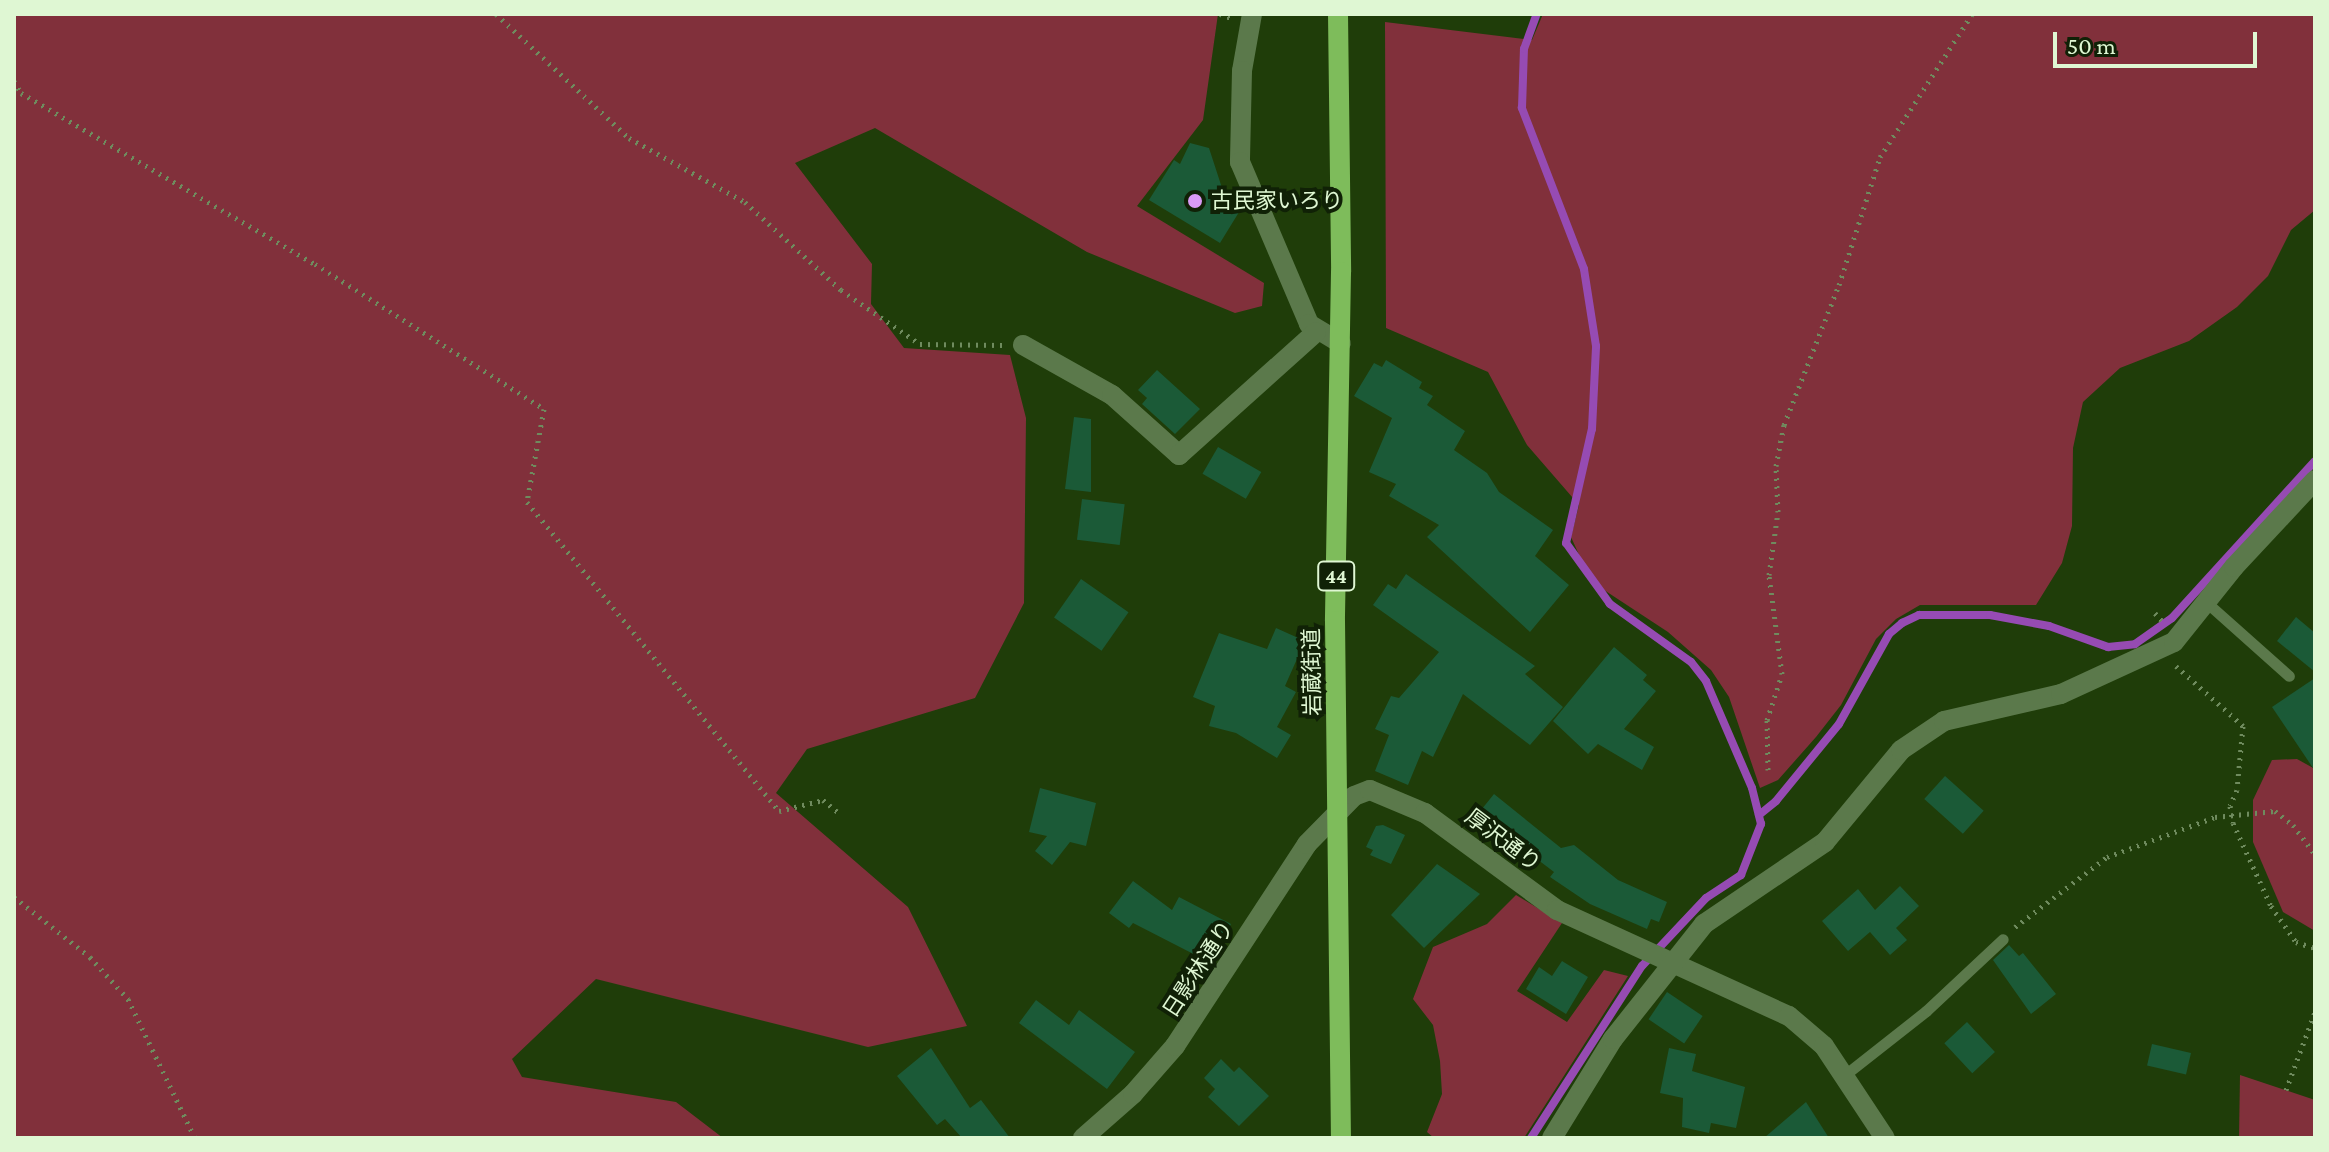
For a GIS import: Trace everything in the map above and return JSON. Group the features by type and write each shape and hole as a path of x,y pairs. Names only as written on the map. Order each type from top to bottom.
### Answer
{"main road":[{"name":"岩蔵街道","path":"1338,14 1341,343 1335,621 1341,1138"}],"street":[{"path":"1252,14 1242,71 1240,162 1316,332 1341,343"},
{"path":"1023,345 1112,395 1179,455 1316,332"},
{"path":"1552,1138 1613,1039 1672,961 1720,910 1832,836 1889,763 1929,729 1958,717 2061,694 2164,648 2315,480"},
{"name":"厚沢通り","path":"1338,815 1363,791 1391,798 1452,832 1557,910 1672,961"},
{"name":"日影林通り","path":"1083,1138 1175,1046 1307,844 1338,815"},
{"path":"1672,961 1789,1016 1846,1074 1885,1138"}],"lane":[{"path":"2206,602 2289,676"},
{"path":"1846,1074 1926,1011 2003,939"}],"path":[{"path":"496,14 629,138 745,202 841,290 920,344 1023,345"},
{"path":"1768,770 1767,720 1782,674 1769,575 1778,512 1776,466 1784,425 1839,285 1880,157 1972,14"},
{"path":"14,81 21,93 315,264 544,409 527,502 779,811 823,800 840,814"},
{"path":"2164,648 2178,669 2243,726 2230,814 2271,906 2296,942 2315,948"},
{"path":"2003,939 2107,857 2230,814 2284,815 2315,854"},
{"path":"14,897 90,957 128,999 195,1138"},
{"path":"2286,1090 2315,1012"}],"shaded area":[{"path":"14,14 1218,14 1203,120 1137,206 1264,283 1262,306 1235,313 1087,252 875,128 795,163 872,264 871,304 904,348 1010,355 1026,418 1024,603 975,698 807,749 776,793 908,907 967,1026 868,1047 596,979 512,1059 522,1077 676,1102 723,1138 14,1138"},
{"path":"1543,14 2315,14 2315,210 2291,230 2268,276 2237,307 2189,341 2120,368 2083,402 2073,448 2072,526 2062,563 2036,605 1920,605 1896,619 1876,639 1841,705 1816,737 1778,780 1760,788 1729,697 1711,670 1668,632 1601,588 1585,568 1571,537 1579,505 1527,445 1488,372 1386,328 1385,22 1532,40"},
{"path":"2297,759 2315,769 2315,931 2283,912 2253,842 2253,800 2272,760"},
{"path":"1516,895 1562,923 1517,991 1567,1022 1604,970 1628,976 1524,1138 1434,1138 1427,1132 1442,1094 1440,1061 1433,1025 1413,999 1433,947 1487,924"},
{"path":"2240,1075 2315,1100 2315,1138 2239,1138"}],"building":[{"path":"1190,143 1209,148 1223,191 1244,204 1220,243 1149,200 1174,160 1180,164"},
{"path":"1386,360 1422,382 1419,388 1433,396 1427,405 1465,431 1454,450 1487,473 1499,492 1553,530 1535,556 1569,585 1530,632 1427,537 1439,525 1389,496 1396,484 1369,472 1392,418 1354,396 1374,363 1382,367"},
{"path":"1157,370 1200,409 1175,434 1142,404 1147,398 1138,390"},
{"path":"1074,417 1091,419 1091,492 1065,489"},
{"path":"1218,447 1261,472 1246,499 1202,474"},
{"path":"1082,499 1125,504 1120,545 1077,540"},
{"path":"1406,574 1535,666 1525,674 1563,707 1530,745 1463,694 1433,757 1422,751 1408,785 1375,771 1389,735 1375,729 1391,696 1399,698 1439,652 1373,605 1388,584 1396,589"},
{"path":"1081,579 1129,612 1102,651 1054,618"},
{"path":"2296,617 2315,633 2315,672 2277,641"},
{"path":"1276,628 1305,641 1285,686 1296,692 1277,727 1291,735 1277,758 1236,733 1209,726 1215,706 1193,697 1219,633 1267,649"},
{"path":"1614,647 1647,675 1643,680 1656,691 1624,729 1654,747 1642,770 1598,744 1588,754 1553,721"},
{"path":"2315,678 2315,771 2272,707"},
{"path":"1945,776 1984,811 1963,834 1924,799"},
{"path":"1040,788 1096,803 1086,846 1070,842 1052,865 1035,851 1047,836 1029,832"},
{"path":"1494,794 1561,848 1574,845 1618,880 1667,902 1659,922 1651,919 1647,929 1590,904 1550,877 1554,872 1517,844 1508,848 1473,820"},
{"path":"1383,825 1405,835 1391,864 1370,855 1373,850 1366,847 1376,826"},
{"path":"1437,864 1480,894 1424,948 1391,915"},
{"path":"1133,881 1172,910 1179,897 1231,924 1211,963 1133,923 1129,928 1109,913"},
{"path":"1900,886 1919,906 1896,928 1907,940 1890,955 1870,932 1848,951 1822,921 1858,889 1875,910"},
{"path":"2009,945 2019,956 2023,953 2056,994 2031,1014 1993,960"},
{"path":"1562,961 1588,977 1566,1014 1526,989 1539,967 1552,976"},
{"path":"1667,992 1703,1016 1684,1043 1649,1019"},
{"path":"1036,1000 1069,1025 1079,1010 1135,1052 1107,1089 1019,1023"},
{"path":"1967,1022 1995,1052 1972,1073 1944,1043"},
{"path":"2152,1044 2191,1053 2186,1074 2147,1065"},
{"path":"931,1048 970,1108 981,1100 1010,1138 962,1138 945,1119 937,1125 897,1076"},
{"path":"1669,1048 1696,1054 1692,1071 1745,1087 1736,1128 1711,1123 1709,1133 1682,1127 1683,1098 1660,1093"},
{"path":"1221,1059 1234,1072 1239,1067 1269,1096 1239,1126 1208,1097 1215,1089 1204,1078"},
{"path":"1806,1102 1829,1138 1764,1138"}],"waterway":[{"path":"1531,1138 1642,966 1706,898 1741,875 1761,824 1752,788 1706,681 1691,662 1610,604 1566,543 1592,429 1596,346 1584,269 1522,108 1524,49 1537,14"},
{"path":"1759,815 1776,801 1839,724 1889,634 1902,623 1919,615 1990,615 2049,626 2108,647 2135,644 2172,618 2315,461"}],"place":[{"name":"古民家いろり","path":"1195,201"}]}
